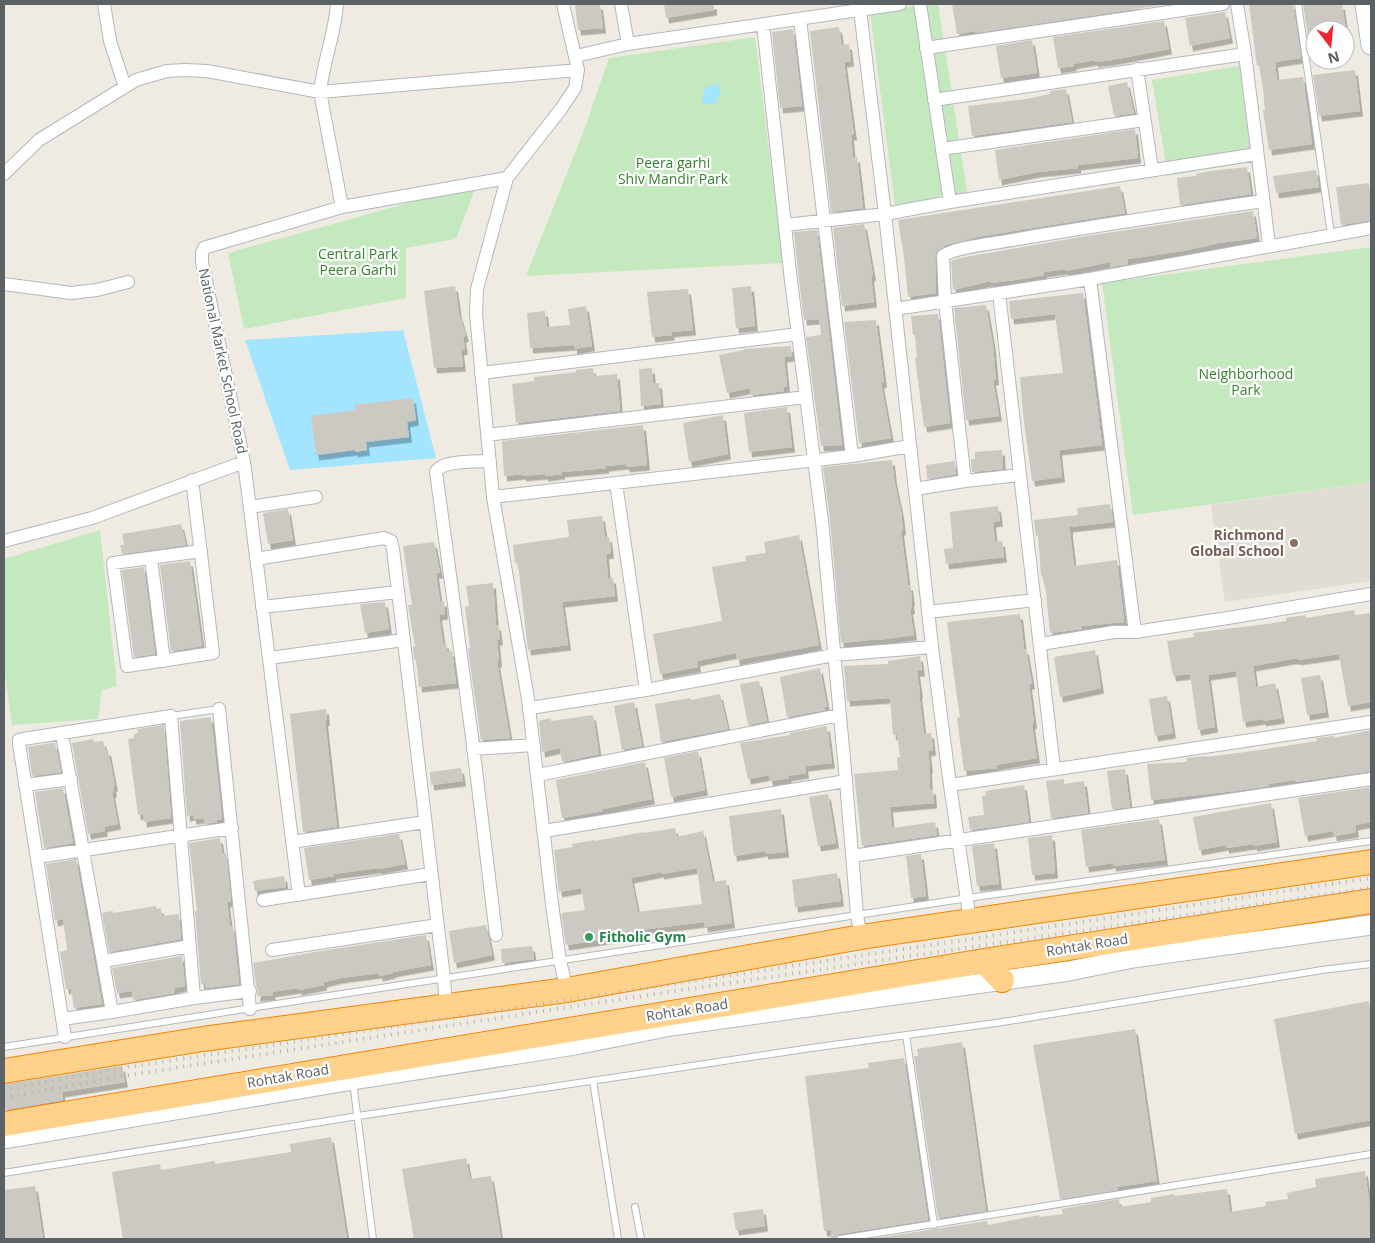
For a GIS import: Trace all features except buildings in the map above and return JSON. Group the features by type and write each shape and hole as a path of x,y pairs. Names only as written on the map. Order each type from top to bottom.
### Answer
{"highway":[{"path":"4,1071 203,1039 567,990 859,926 969,909 1371,862"},
{"name":"Rohtak Road","path":"4,1124 352,1073 984,961 1371,901"},
{"path":"984,961 1002,980"}],"street":[{"path":"104,4 110,40 125,87"},
{"path":"337,4 320,92 342,206"},
{"path":"563,4 576,56 578,70 575,88 562,109 507,178 477,289 476,314 493,497 530,708 560,961 567,990"},
{"path":"621,4 628,44"},
{"path":"576,56 628,44 900,4"},
{"path":"920,4 950,202"},
{"path":"926,48 1223,4"},
{"path":"1237,4 1269,245"},
{"path":"1365,4 1371,45"},
{"path":"860,10 885,214 932,647 969,909"},
{"path":"800,19 852,456"},
{"path":"763,24 785,225 822,521 859,926"},
{"path":"934,100 1245,54"},
{"path":"4,174 39,140 136,80 152,75 184,70 207,71 320,92 578,70"},
{"path":"1137,70 1152,169"},
{"path":"942,149 1144,120"},
{"path":"785,225 885,214 1152,169 1258,154"},
{"name":"National Market School Road","path":"4,540 92,518 244,462 202,262 204,248 342,206 507,178"},
{"path":"965,481 944,301 943,256 948,253 1141,218 1263,202"},
{"path":"895,309 1090,279 1371,228"},
{"path":"1090,279 1135,632"},
{"path":"4,284 71,292 97,290 128,282"},
{"path":"999,293 1054,769"},
{"path":"481,372 798,334"},
{"path":"487,435 806,397"},
{"path":"493,497 852,456 910,446"},
{"path":"490,461 445,464 438,468 436,472 474,749 496,935"},
{"path":"244,462 299,895"},
{"path":"915,489 1020,475"},
{"path":"192,480 201,551 213,653 127,666 113,563 201,551"},
{"path":"616,483 646,690"},
{"path":"250,507 316,497"},
{"path":"256,559 384,538 391,541 432,874 446,1007"},
{"path":"151,558 164,661"},
{"path":"262,607 398,592"},
{"path":"1041,644 1114,632 1135,632 1321,604 1371,594"},
{"path":"928,612 1035,600"},
{"path":"269,658 404,640"},
{"path":"530,708 646,690 834,655 932,647"},
{"path":"219,709 250,991 250,1009"},
{"path":"538,775 840,715"},
{"path":"65,1037 19,740 171,716 194,998"},
{"path":"950,785 1371,722"},
{"path":"62,734 112,1012"},
{"path":"474,749 534,745"},
{"path":"852,856 1371,778"},
{"path":"25,785 71,779"},
{"path":"544,831 846,780"},
{"path":"292,842 425,822"},
{"path":"37,857 232,828"},
{"path":"263,900 432,874"},
{"path":"272,950 438,925"},
{"path":"4,1139 352,1073 575,1045 671,1026 1069,971 1133,958 1371,925"},
{"path":"104,961 190,946"},
{"path":"62,1020 194,998 250,991"}],"lane":[{"path":"1298,4 1332,234"},
{"path":"171,716 219,709"},
{"path":"969,909 1371,841"},
{"path":"4,1047 560,961 859,926"},
{"path":"4,1173 358,1116 1003,1022 1322,970 1371,964"},
{"path":"906,1035 934,1224"},
{"path":"352,1073 373,1239"},
{"path":"593,1081 618,1239"},
{"path":"840,1239 1371,1154"},
{"path":"635,1207 641,1239"}],"shaded area":[{"name":"Richmond Global School","path":"1371,482 1371,581 1225,602 1211,505"}],"green space":[{"path":"938,4 969,203 896,213 870,12"},
{"name":"Peera garhi Shiv Mandir Park","path":"755,37 783,263 526,276 583,133 609,58"},
{"path":"1251,64 1263,160 1168,176 1152,80"},
{"name":"Central Park Peera Garhi","path":"477,184 456,239 406,248 406,298 244,329 228,253"},
{"name":"Neighborhood Park","path":"1371,247 1371,482 1133,515 1102,283"},
{"path":"100,530 117,686 102,690 98,719 12,725 4,666 4,559"}],"water":[{"path":"718,83 721,93 715,104 702,104 705,88"},
{"path":"403,330 436,458 290,470 245,340"}],"railway":[{"path":"4,1090 114,1069 1371,878"},
{"path":"4,1098 116,1077 615,1000 1371,888"}],"place":[{"name":"Richmond Global School","path":"1294,543"},
{"name":"Fitholic Gym","path":"589,937"}]}
